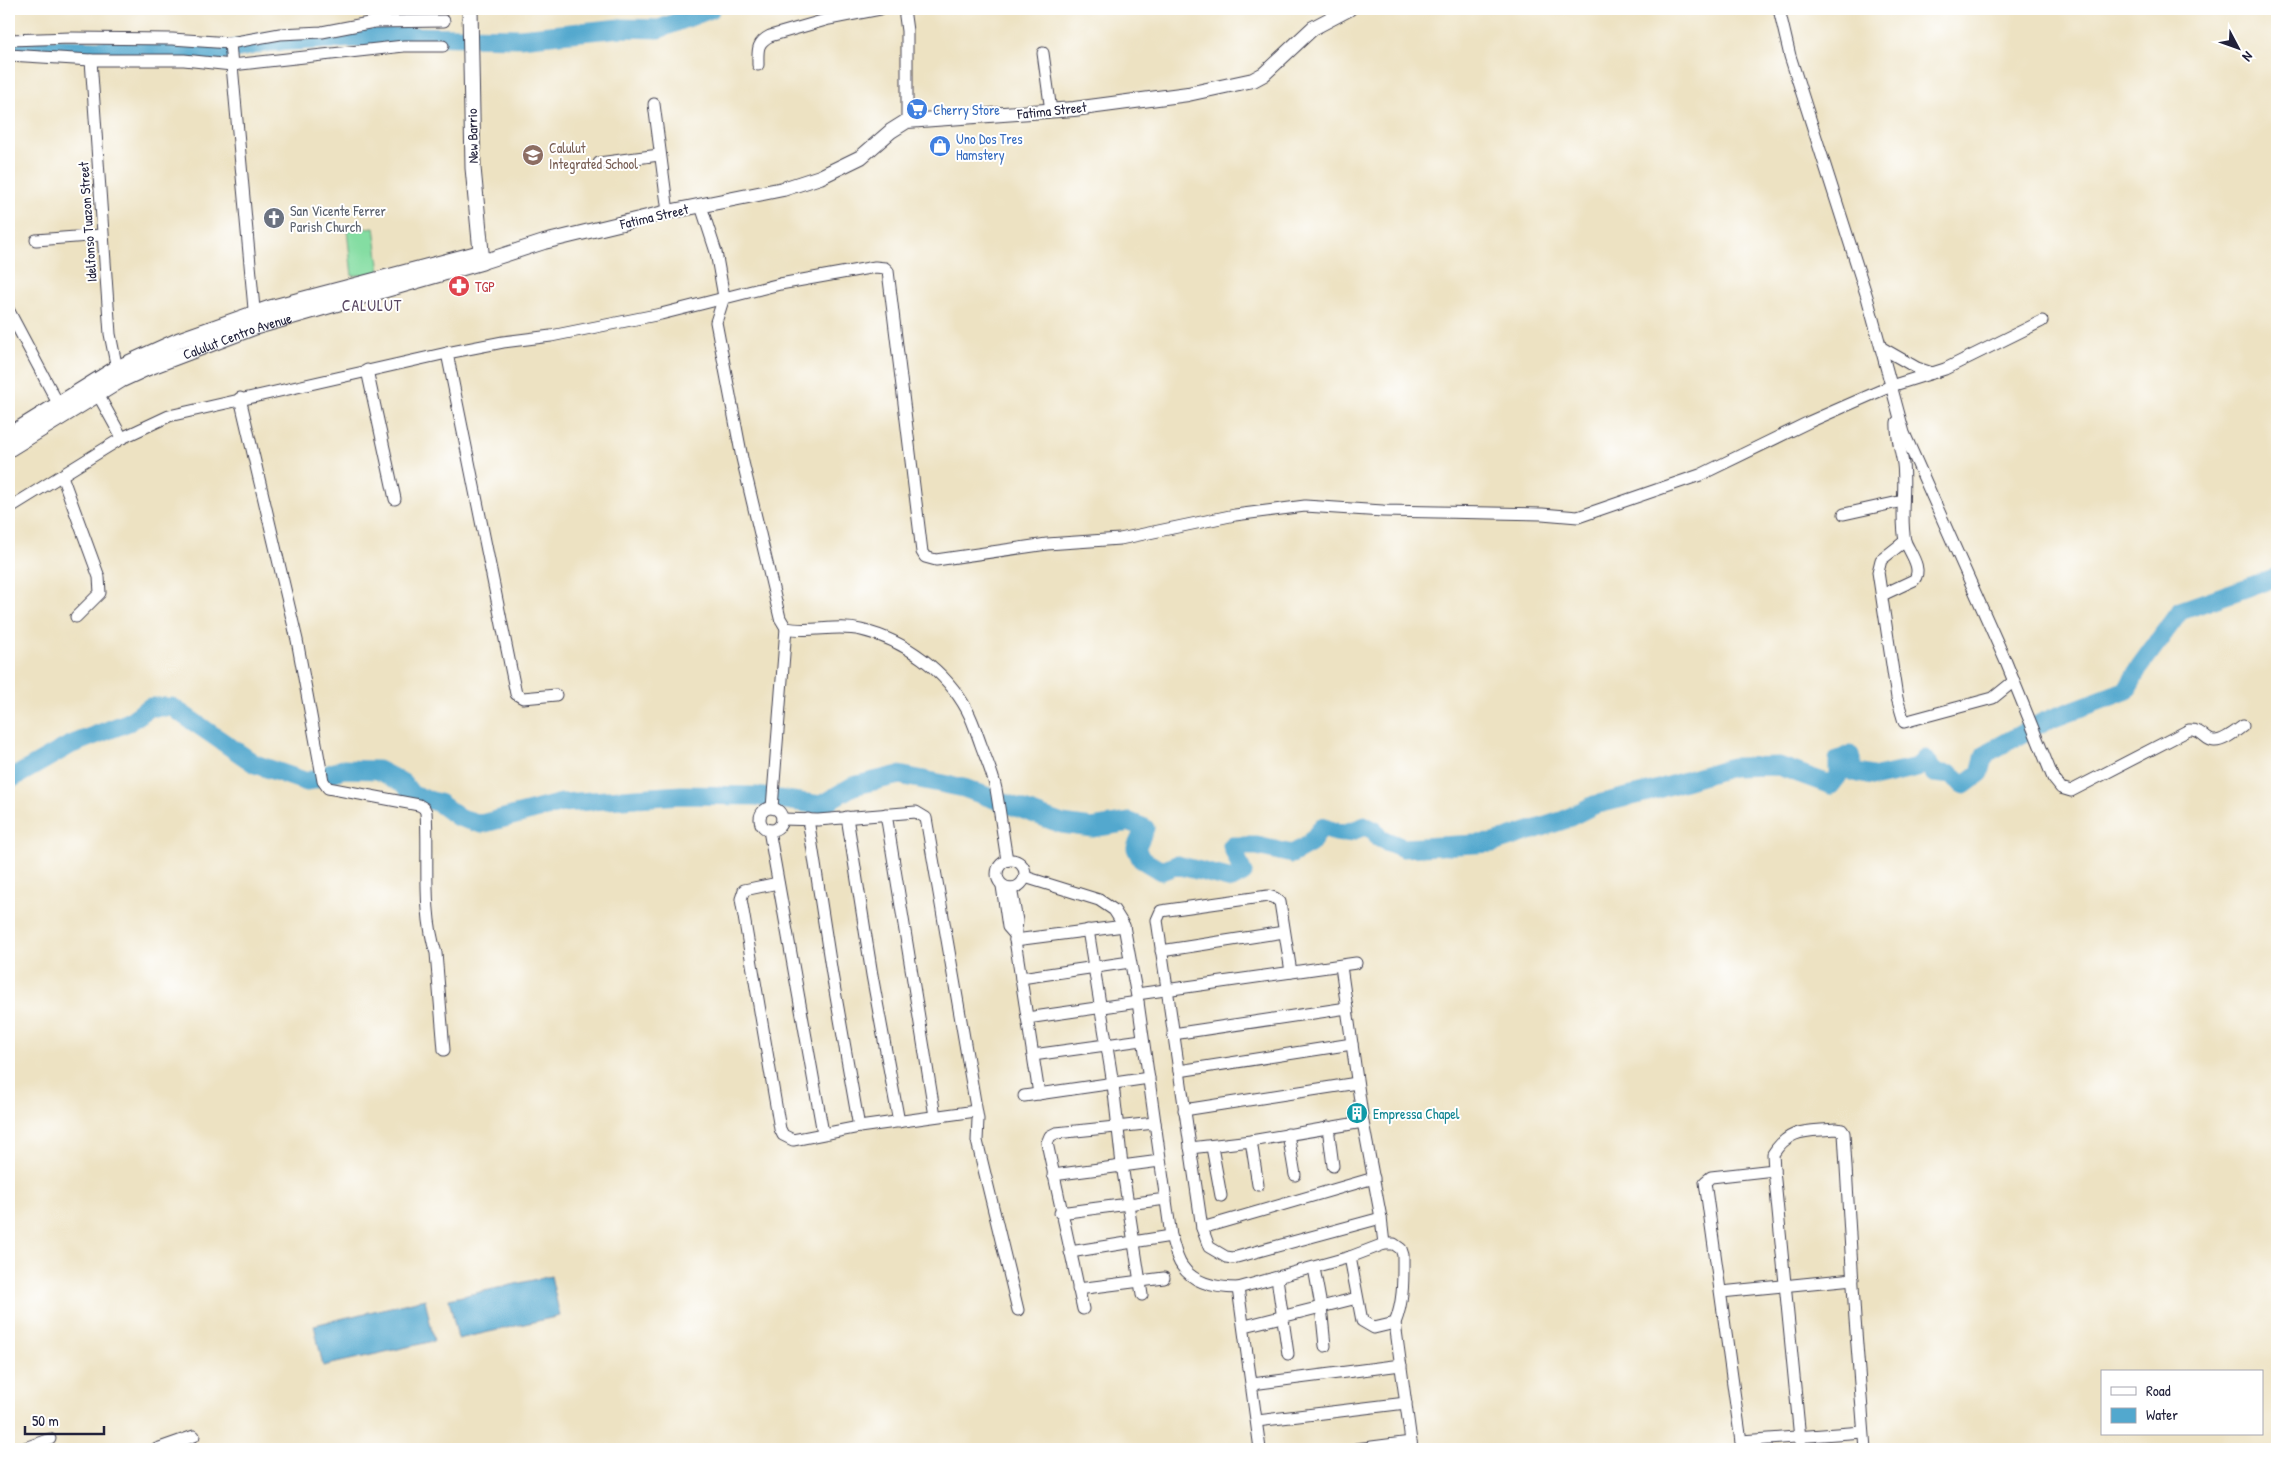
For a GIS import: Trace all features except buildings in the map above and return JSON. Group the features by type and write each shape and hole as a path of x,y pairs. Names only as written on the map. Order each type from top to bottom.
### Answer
{"main road":[{"name":"New Barrio","path":"470,9 473,168 482,257"},
{"name":"Calulut Centro Avenue","path":"9,435 61,409 179,340 482,257"},
{"name":"Calulut Centro Avenue","path":"9,449 61,409"}],"street":[{"path":"758,65 758,47 761,41 770,36 829,19 880,9"},
{"path":"904,9 907,31 907,121"},
{"name":"Fatima Street","path":"482,257 514,251 668,212 783,189 820,178 861,157 891,131 907,121 1051,111 1188,94 1253,80 1264,74 1313,28 1349,9"},
{"path":"1779,9 1790,56 1882,348 1904,433 2030,718 2053,778 2061,788 2071,791 2190,730 2202,732 2211,741 2216,742 2243,726"},
{"path":"9,40 71,38 172,39 231,44 280,34 322,32 374,22 444,21"},
{"path":"231,44 231,63 255,320"},
{"path":"9,55 91,60 184,60 231,63 404,46 443,46"},
{"path":"1043,53 1051,111"},
{"name":"Idelfonso Tuazon Street","path":"91,60 102,235 118,374"},
{"path":"654,104 668,212"},
{"path":"599,163 660,155"},
{"path":"701,206 716,252 724,297 716,322 742,458 780,618 786,628 772,805 779,812 782,819 780,826 769,830 762,826 760,819 765,810 772,805"},
{"path":"36,240 102,235"},
{"path":"9,508 122,438 162,418 240,398 447,353 503,342 551,336 643,318 724,297 823,275 875,267 884,268 888,271 922,552 931,560 1047,544 1120,539 1235,515 1305,506 1383,511 1542,514 1578,517 1700,475 1809,422 1892,386 1932,373 1977,354 2042,321"},
{"path":"9,312 61,409"},
{"path":"1882,348 1916,368 1932,373"},
{"path":"447,353 516,694 523,698 556,695"},
{"path":"367,370 396,499"},
{"path":"94,389 122,438"},
{"path":"240,398 298,640 322,775 328,788 397,800 424,808 427,823 429,912 432,943 436,953 444,1050"},
{"path":"1882,595 1914,580 1918,576 1918,570 1906,542 1902,519 1903,464 1896,428 1898,411"},
{"path":"62,476 99,577 100,593 76,617"},
{"path":"1844,514 1903,501"},
{"path":"1906,542 1881,560 1878,566 1884,625 1897,698 1904,722 1993,698 2014,681"},
{"path":"786,628 798,630 859,629 885,637 905,646 925,661 954,690 968,711 995,787 1007,860"},
{"path":"782,819 916,812 926,818 978,1119 977,1141 1018,1310"},
{"path":"886,814 936,1116"},
{"path":"847,817 898,1122"},
{"path":"808,819 832,974 859,1127"},
{"path":"769,830 823,1133"},
{"path":"1007,887 1020,885 1025,877 1025,872 1020,863 1007,860 999,865 996,874 1007,887 1008,927 1015,937 1039,1094"},
{"path":"1025,877 1099,900 1114,910 1124,926 1138,998 1142,1040 1171,1236 1181,1265 1191,1276 1209,1285 1223,1288 1238,1288 1314,1268 1384,1244 1394,1244 1401,1249 1403,1255 1403,1293 1400,1312 1395,1323 1402,1365 1411,1446 1356,1449"},
{"path":"778,883 744,890 741,899 783,1134 793,1140 859,1127 976,1111"},
{"path":"1291,972 1280,902 1275,898 1268,896 1161,911 1158,915 1161,951 1202,1228 1209,1247 1226,1257 1233,1258 1381,1218"},
{"path":"1015,937 1124,926"},
{"path":"1088,930 1113,1084 1122,1165 1142,1295"},
{"path":"1161,951 1284,932"},
{"path":"1020,978 1130,962"},
{"path":"1027,1018 1099,1007 1168,989 1356,963"},
{"path":"1340,966 1363,1122 1384,1244"},
{"path":"1173,1034 1347,1008"},
{"path":"1033,1055 1142,1040"},
{"path":"1179,1072 1352,1044"},
{"path":"1024,1096 1149,1078"},
{"path":"1184,1110 1358,1083"},
{"path":"1190,1148 1212,1147 1363,1122"},
{"path":"1082,1308 1060,1212 1047,1143 1050,1136 1056,1133 1155,1123"},
{"path":"1328,1127 1333,1166"},
{"path":"1802,1449 1773,1154 1787,1136 1795,1133 1842,1130 1844,1133 1847,1170 1865,1449"},
{"path":"1288,1134 1295,1175"},
{"path":"1251,1141 1258,1185"},
{"path":"1212,1147 1221,1196"},
{"path":"1053,1175 1160,1161"},
{"path":"1774,1170 1711,1177 1705,1182 1742,1445 1801,1437 1863,1432"},
{"path":"1202,1228 1374,1178"},
{"path":"1060,1212 1166,1199"},
{"path":"1070,1252 1171,1236"},
{"path":"1350,1257 1362,1321 1367,1326 1374,1328 1395,1323"},
{"path":"1314,1268 1321,1306 1325,1346"},
{"path":"1078,1289 1164,1278"},
{"path":"1277,1278 1288,1354"},
{"path":"1721,1292 1853,1279"},
{"path":"1238,1288 1245,1326 1260,1449"},
{"path":"1245,1326 1357,1298"},
{"path":"1252,1384 1402,1365"},
{"path":"1257,1421 1406,1403"},
{"path":"157,1449 194,1436"},
{"path":"22,1449 50,1439"}],"green space":[{"path":"374,227 380,272 352,276 347,230"}],"water":[{"path":"551,1276 560,1316 458,1339 449,1299"},
{"path":"425,1299 434,1341 323,1366 314,1325"}],"waterway":[{"path":"9,49 214,53 269,42 406,36 520,38 621,28 659,29 711,9"},
{"path":"9,780 70,745 129,722 150,707 172,707 255,764 307,782 343,769 378,770 403,783 412,795 439,803 458,817 481,824 562,803 681,795 756,796 821,805 853,786 899,775 964,788 1062,824 1092,828 1130,822 1145,828 1136,848 1141,859 1161,871 1177,865 1232,879 1243,873 1232,846 1257,846 1292,854 1310,844 1322,827 1334,832 1344,833 1365,826 1375,831 1379,838 1403,848 1493,843 1564,820 1594,805 1648,792 1732,767 1779,766 1831,785 1838,776 1838,760 1850,755 1854,772 1877,777 1917,768 1925,759 1934,773 1952,775 1964,785 1980,773 1985,754 2043,722 2127,690 2140,666 2180,611 2277,577"}],"place":[{"name":"Cherry Store","path":"917,109"},
{"name":"Uno Dos Tres Hamstery","path":"940,146"},
{"name":"Calulut Integrated School","path":"533,155"},
{"name":"San Vicente Ferrer Parish Church","path":"274,218"},
{"name":"TGP","path":"459,286"},
{"name":"Empressa Chapel","path":"1357,1113"}],"district":[{"name":"CALULUT","path":"372,305"}]}
